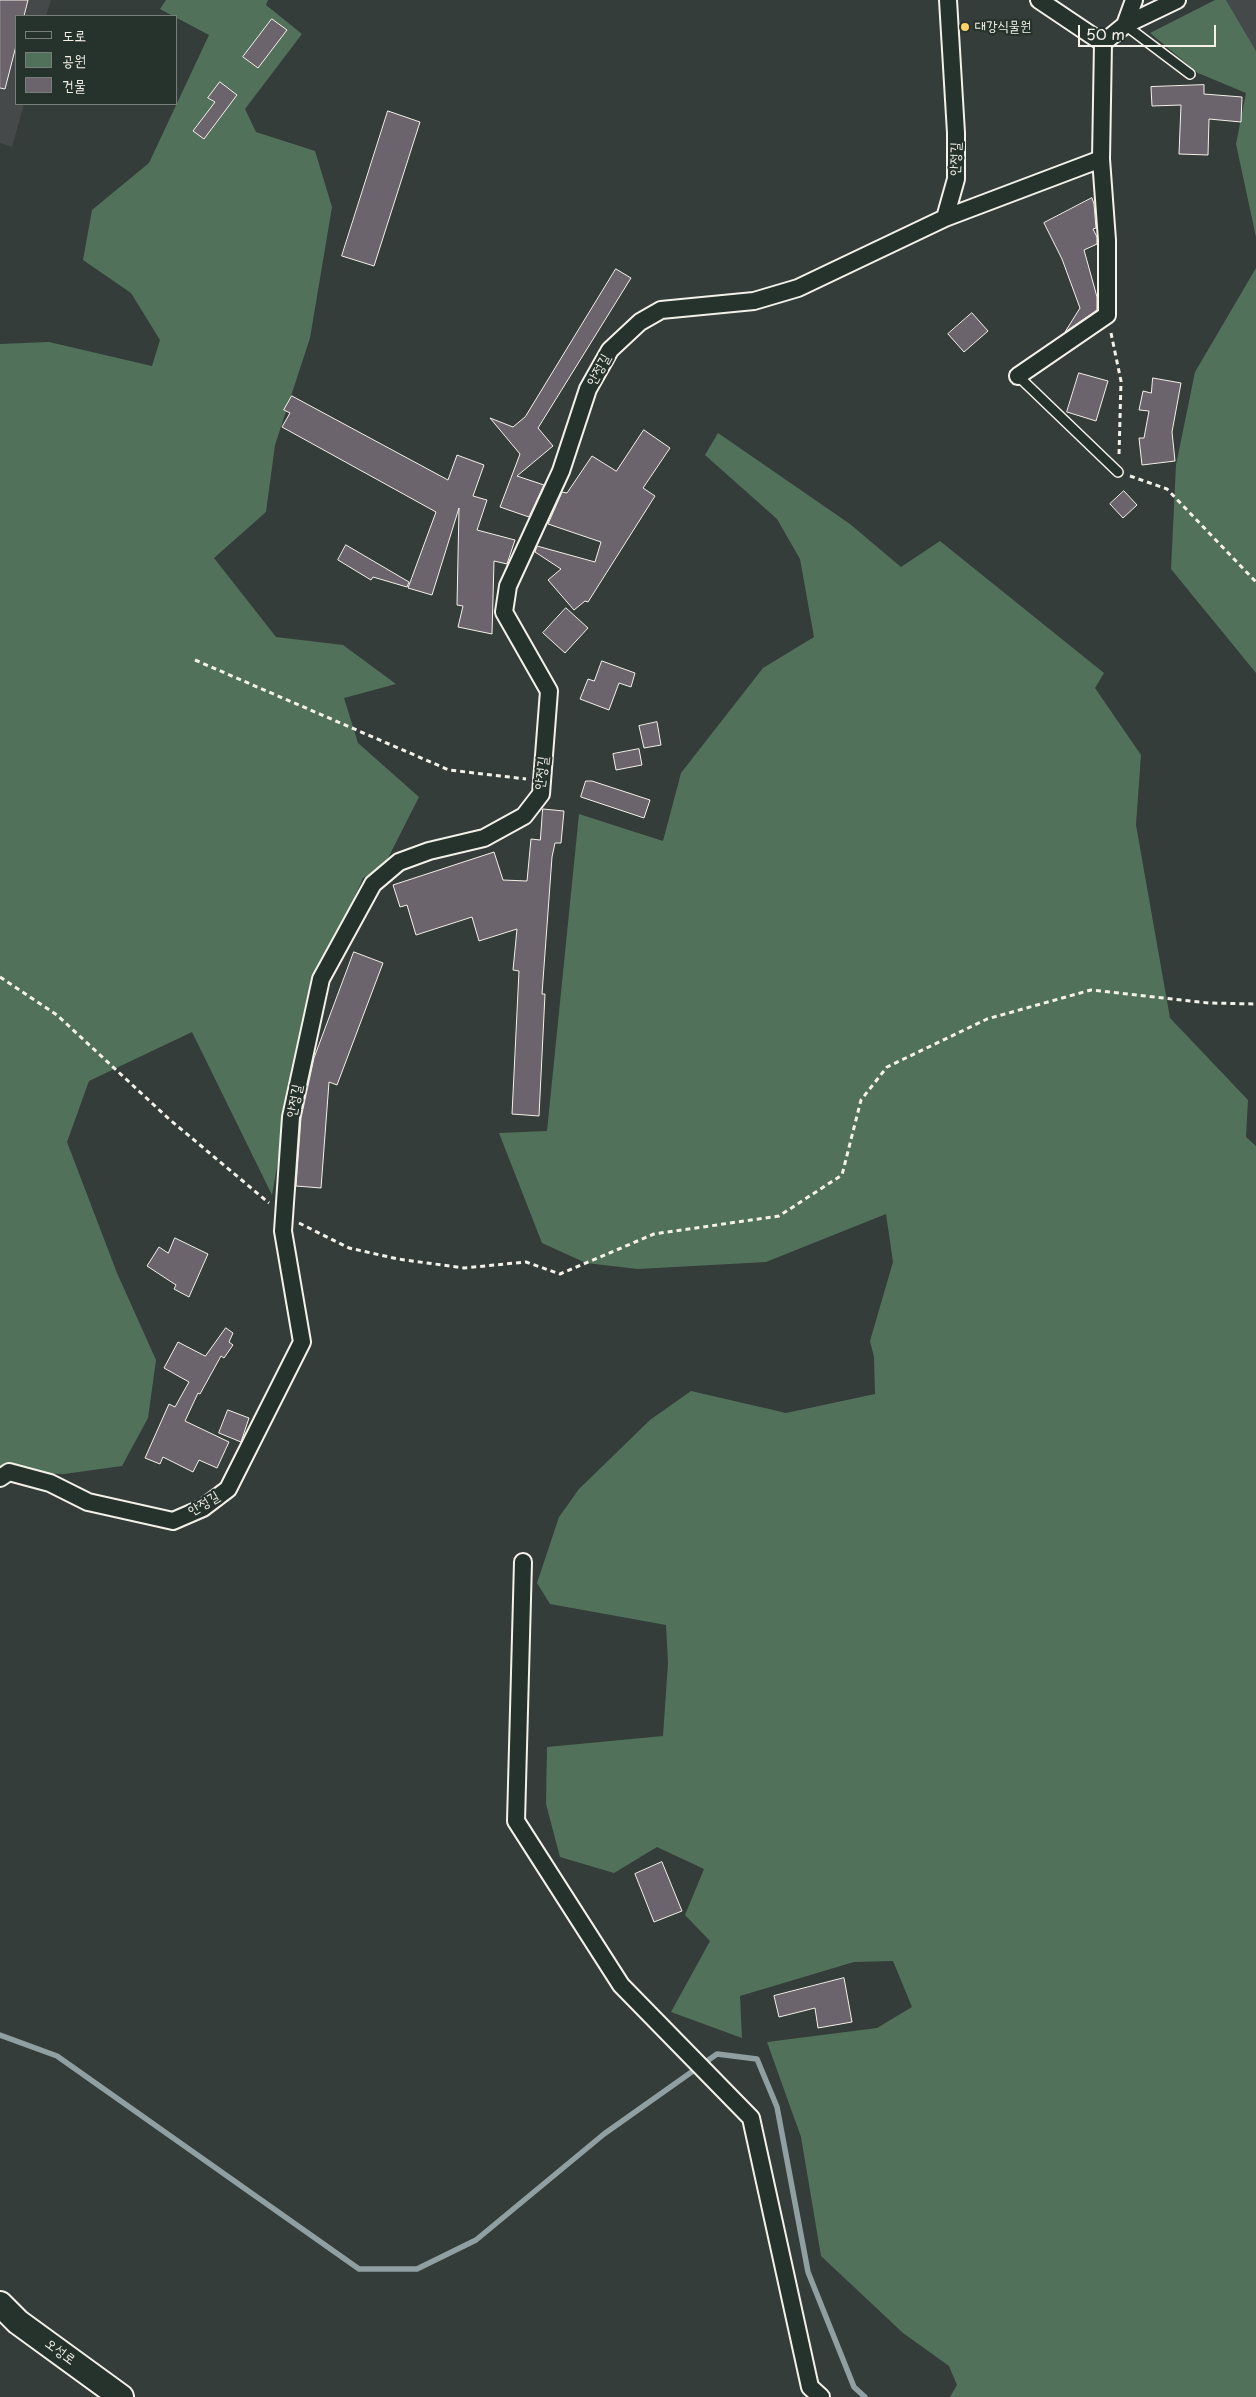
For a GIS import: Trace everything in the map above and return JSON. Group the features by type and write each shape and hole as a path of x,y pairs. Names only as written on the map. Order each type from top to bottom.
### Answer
{"main road":[{"name":"오성로","path":"0,2304 18,2322 122,2397"}],"street":[{"name":"안정길","path":"0,1478 9,1472 50,1483 88,1502 173,1520 203,1508 228,1489 302,1342 283,1230 291,1117 321,979 374,884 400,862 429,852 484,838 524,816 541,794 549,691 504,612 508,586 561,471 588,388 610,350 640,322 662,310 754,301 798,288 945,218 956,179 956,133 948,0"},
{"path":"1039,0 1103,42"},
{"path":"1125,25 1134,0"},
{"path":"1103,42 1125,25 1178,0"},
{"path":"1018,376 1107,315 1106,240 1101,159 1103,42"},
{"path":"945,218 1101,159"},
{"path":"523,1562 516,1821 621,1985 751,2118 810,2387 821,2397"}],"lane":[{"path":"1125,25 1190,74"},
{"path":"1018,376 1118,472"}],"path":[{"path":"1107,315 1121,381 1118,472 1167,489 1256,582"},
{"path":"195,660 449,770 542,781"},
{"path":"0,978 57,1015 169,1119 285,1217 349,1248 398,1259 464,1268 526,1262 560,1274 654,1234 779,1216 842,1176 862,1100 887,1067 987,1019 1091,990 1209,1003 1256,1004"}],"shaded area":[{"path":"0,0 51,0 46,15 15,15 15,105 24,105 12,147 0,143"},
{"path":"1226,0 1256,0 1256,51"}],"green space":[{"path":"166,0 268,0 266,5 302,34 245,109 256,132 315,151 332,207 310,338 275,445 266,512 214,558 276,637 343,645 396,684 344,698 358,743 419,797 384,866 363,878 305,1010 272,1195 192,1032 89,1081 67,1142 117,1273 156,1360 148,1418 122,1466 64,1474 0,1472 0,344 49,342 152,366 160,340 131,293 83,260 92,210 149,163 176,105 178,105 178,101 209,35 178,19 178,15 171,15 160,9"},
{"path":"1215,0 1226,0 1256,51 1256,237 1236,144 1246,93 1198,73 1150,33"},
{"path":"1256,268 1256,673 1171,569 1176,465 1195,372"},
{"path":"718,433 850,524 901,567 940,541 1104,673 1095,688 1141,755 1136,825 1170,1018 1248,1100 1246,1137 1256,1146 1256,2397 950,2397 957,2385 949,2366 903,2333 821,2256 801,2137 767,2042 877,2028 912,2007 893,1961 854,1962 740,1996 742,2038 671,2012 710,1941 685,1915 704,1869 657,1847 614,1873 560,1857 546,1804 547,1747 663,1736 668,1663 666,1625 550,1604 537,1583 559,1517 579,1489 650,1420 691,1391 786,1413 875,1394 874,1357 870,1341 893,1262 886,1214 766,1262 638,1269 586,1263 542,1243 499,1133 547,1131 579,814 663,841 681,773 763,668 814,637 800,559 777,519 705,455"}],"building":[{"path":"0,0 28,0 24,15 15,15 15,50 5,89 0,88"},
{"path":"272,19 287,30 258,68 243,57"},
{"path":"220,82 237,95 204,139 193,131 215,102 208,98"},
{"path":"1204,85 1204,94 1242,97 1241,122 1209,119 1208,155 1179,154 1181,105 1152,106 1151,87"},
{"path":"388,111 420,122 374,266 342,256"},
{"path":"1092,198 1096,228 1093,229 1097,237 1097,244 1084,250 1097,297 1097,310 1065,332 1080,308 1062,259 1044,223"},
{"path":"616,269 631,278 538,428 553,446 517,476 544,485 529,517 500,507 520,454 490,418 513,427 525,417"},
{"path":"972,313 988,331 964,352 948,334"},
{"path":"1079,373 1108,381 1096,421 1067,412"},
{"path":"1153,378 1181,383 1172,432 1175,461 1142,465 1139,438 1144,438 1149,411 1139,410 1143,391 1151,393"},
{"path":"292,396 448,480 457,455 484,465 473,496 487,500 477,530 515,540 507,564 494,561 492,634 458,627 463,606 457,605 459,508 432,595 408,588 436,512 282,427 290,413 284,410"},
{"path":"644,430 670,448 643,488 655,496 588,602 585,601 574,610 548,580 561,569 535,552 537,546 595,562 601,542 548,524 562,492 567,493 592,456 616,471"},
{"path":"1124,491 1137,505 1123,518 1110,504"},
{"path":"346,545 409,582 407,587 373,577 371,580 338,560"},
{"path":"566,608 588,628 565,653 543,633"},
{"path":"602,661 635,673 631,687 619,683 609,710 580,699 588,679 594,681"},
{"path":"657,722 661,745 644,748 639,726"},
{"path":"639,749 642,765 616,770 613,754"},
{"path":"586,781 592,781 650,800 644,818 581,797"},
{"path":"543,809 564,811 561,843 555,843 552,857 542,994 545,994 539,1116 512,1114 519,971 513,970 517,929 479,941 472,917 416,935 407,905 400,907 393,885 494,852 503,880 527,881 531,839 540,840"},
{"path":"354,952 383,963 337,1085 329,1082 321,1188 296,1186 301,1118 314,1058"},
{"path":"175,1238 208,1254 189,1297 174,1289 176,1285 147,1266 159,1247 168,1253"},
{"path":"226,1328 233,1333 229,1342 233,1345 224,1358 221,1356 200,1394 198,1393 185,1421 229,1442 217,1468 199,1460 193,1472 163,1457 160,1464 145,1458 169,1404 175,1407 189,1382 164,1368 178,1342 205,1356"},
{"path":"228,1410 249,1418 241,1442 219,1433"},
{"path":"662,1862 682,1911 654,1922 635,1874"},
{"path":"844,1978 852,2022 818,2028 815,2008 779,2017 774,1996"}],"waterway":[{"path":"0,2035 57,2056 359,2269 417,2269 476,2240 604,2134 717,2054 757,2059 777,2107 808,2272 854,2387 865,2397"}],"place":[{"name":"대강식물원","path":"965,27"}]}
